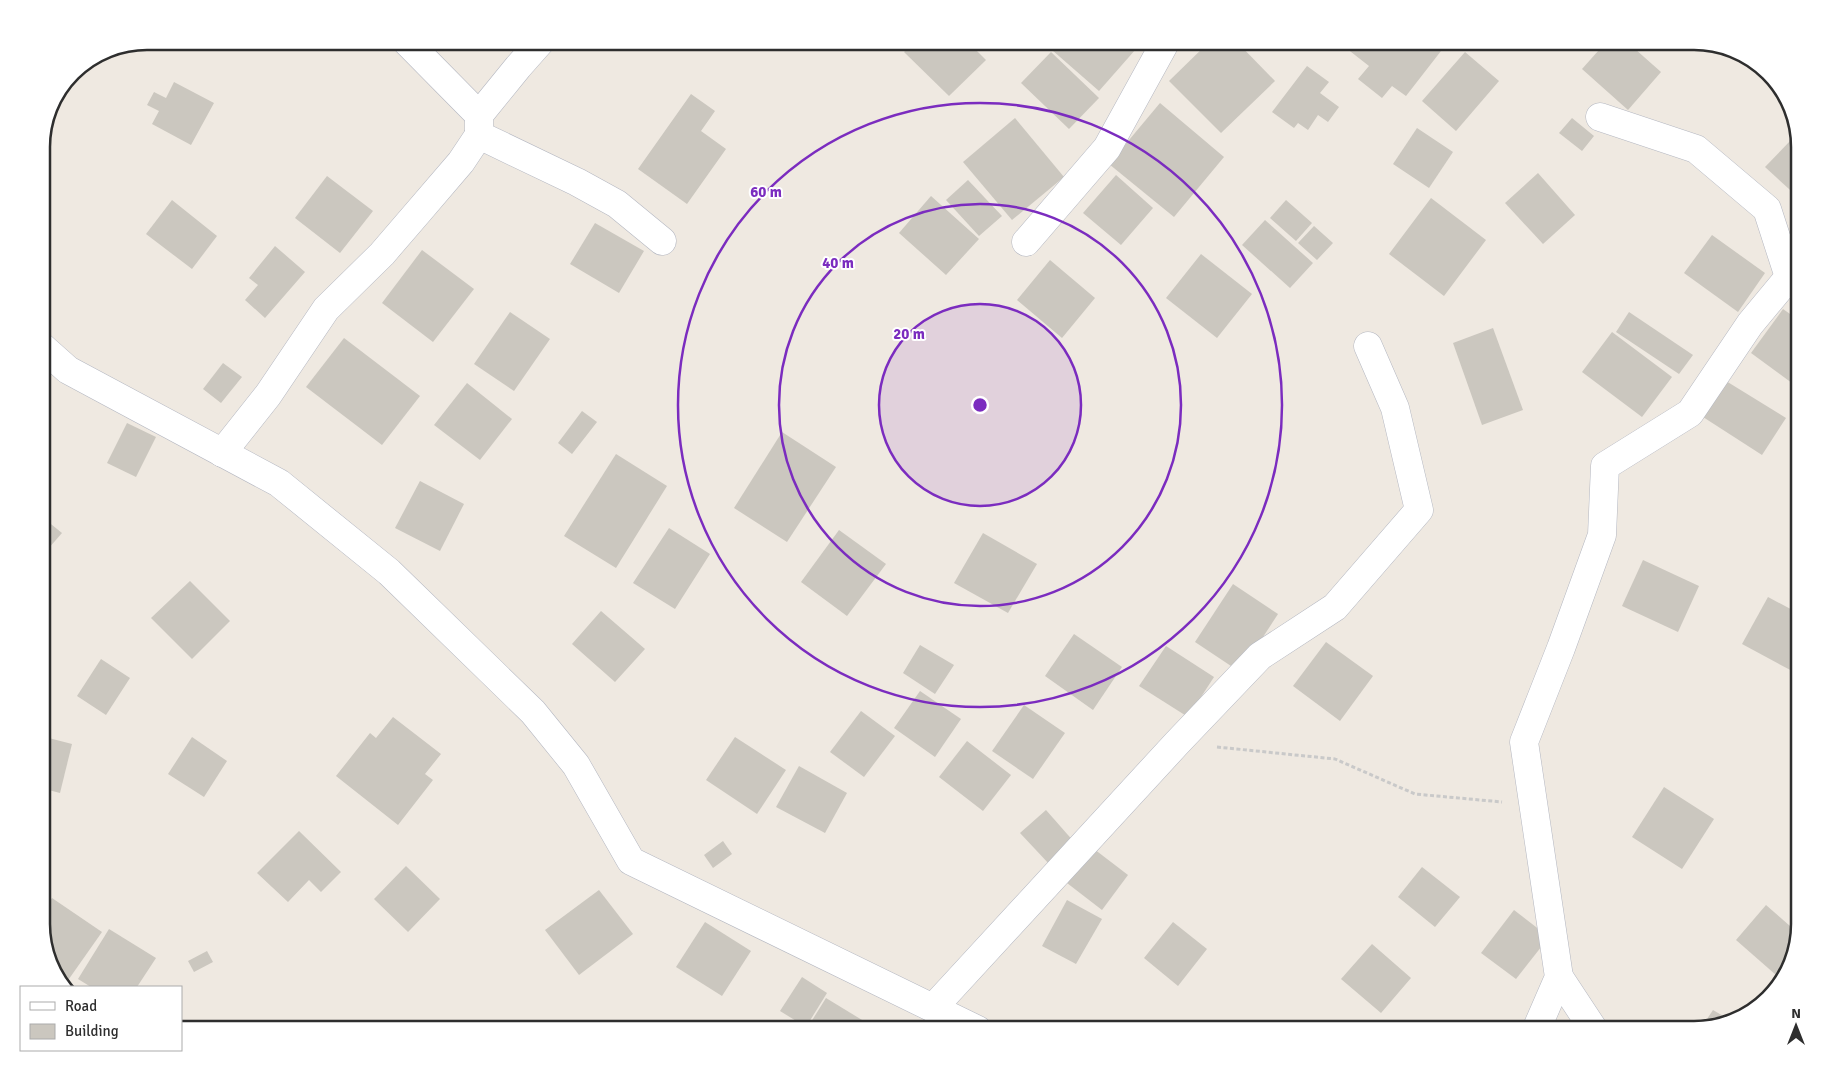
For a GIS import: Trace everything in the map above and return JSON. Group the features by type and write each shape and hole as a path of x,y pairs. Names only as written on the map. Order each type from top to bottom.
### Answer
{"street":[{"path":"414,50 479,125 617,204 662,242"},
{"path":"222,453 268,394 326,309 382,254 461,162 479,125 518,67 533,50"},
{"path":"1026,242 1107,148 1161,50"},
{"path":"1588,1021 1559,977 1524,742 1602,535 1605,466 1690,413 1750,324 1789,277 1767,209 1696,149 1600,117"},
{"path":"933,1008 1177,743 1260,656 1335,607 1419,510 1395,408 1368,346"},
{"path":"50,353 68,370 279,483 389,572 533,712 576,765 631,862 960,1021"},
{"path":"1540,1021 1559,977"}],"path":[{"path":"1177,743 1335,759 1415,794 1533,805"}],"building":[{"path":"906,50 976,50 986,60 949,96 904,52"},
{"path":"1052,50 1135,50 1099,91"},
{"path":"1201,50 1245,50 1275,81 1221,133 1169,81"},
{"path":"1349,50 1441,51 1406,96 1392,86 1382,98 1358,79 1369,66"},
{"path":"1599,50 1636,50 1661,72 1628,110 1582,69"},
{"path":"1051,52 1099,98 1069,129 1021,83"},
{"path":"1465,52 1499,81 1456,131 1422,101"},
{"path":"1307,66 1329,82 1320,93 1339,107 1328,122 1318,115 1308,130 1298,123 1294,128 1272,112"},
{"path":"174,82 214,103 191,145 152,124 159,111 147,105 154,92 166,98"},
{"path":"691,94 715,111 701,131 726,149 687,204 638,169"},
{"path":"1160,103 1224,157 1174,217 1109,164"},
{"path":"1015,118 1064,177 1012,220 963,162"},
{"path":"1572,118 1594,136 1582,151 1559,133"},
{"path":"1417,128 1453,152 1429,188 1393,164"},
{"path":"1791,140 1791,191 1765,167"},
{"path":"1538,173 1575,215 1543,244 1505,203"},
{"path":"1116,175 1153,208 1121,245 1083,213"},
{"path":"327,176 373,211 340,253 295,218"},
{"path":"968,180 1002,216 979,236 946,200"},
{"path":"931,196 979,239 946,275 899,233"},
{"path":"1431,198 1486,240 1444,296 1389,254"},
{"path":"172,200 217,236 192,269 146,234"},
{"path":"1286,200 1312,223 1296,241 1270,218"},
{"path":"1265,220 1313,263 1290,288 1242,245"},
{"path":"595,223 644,251 619,293 570,264"},
{"path":"1314,226 1333,243 1317,260 1298,243"},
{"path":"1712,235 1765,273 1738,312 1684,273"},
{"path":"275,246 305,272 265,318 245,300 258,285 249,278"},
{"path":"422,250 474,289 433,342 382,303"},
{"path":"1201,254 1252,294 1217,338 1166,298"},
{"path":"1050,260 1095,298 1062,338 1017,300"},
{"path":"1783,309 1791,315 1791,382 1751,353"},
{"path":"510,312 550,339 514,391 474,364"},
{"path":"1629,312 1693,355 1679,374 1616,332"},
{"path":"1493,328 1523,410 1482,425 1453,343"},
{"path":"1612,332 1672,377 1642,417 1582,372"},
{"path":"344,338 420,396 382,445 306,387"},
{"path":"223,363 242,377 221,403 203,389"},
{"path":"1726,381 1786,418 1762,455 1703,417"},
{"path":"467,383 512,419 480,460 434,425"},
{"path":"582,411 597,422 572,454 558,443"},
{"path":"127,423 156,437 136,477 107,463"},
{"path":"782,432 836,467 787,542 734,508"},
{"path":"616,454 667,486 616,568 564,536"},
{"path":"420,481 464,504 440,551 395,528"},
{"path":"50,523 62,533 50,547"},
{"path":"669,528 710,554 675,609 633,583"},
{"path":"839,530 886,564 847,616 801,582"},
{"path":"983,533 1037,564 1008,613 954,583"},
{"path":"1643,560 1699,586 1678,632 1622,606"},
{"path":"190,581 230,621 192,659 151,618"},
{"path":"1233,584 1278,614 1240,672 1195,642"},
{"path":"1768,597 1791,609 1791,670 1742,644"},
{"path":"601,611 645,649 615,682 572,644"},
{"path":"1074,634 1122,667 1093,710 1045,676"},
{"path":"1326,642 1373,676 1340,721 1293,686"},
{"path":"920,645 954,665 935,694 903,673"},
{"path":"1166,646 1214,677 1188,717 1139,686"},
{"path":"101,659 130,678 106,715 77,696"},
{"path":"920,691 961,719 935,757 894,728"},
{"path":"1024,705 1065,733 1033,779 992,751"},
{"path":"861,711 895,736 864,777 830,752"},
{"path":"393,717 441,754 425,774 433,780 398,825 336,776 370,733 376,738"},
{"path":"192,737 227,761 204,797 168,774"},
{"path":"735,737 786,770 757,814 706,780"},
{"path":"50,738 72,744 60,793 50,790"},
{"path":"967,741 1011,775 983,811 939,777"},
{"path":"799,766 847,793 825,833 776,807"},
{"path":"1664,787 1714,819 1682,869 1632,837"},
{"path":"1046,810 1075,843 1050,865 1020,833"},
{"path":"299,831 341,872 321,892 309,880 288,902 257,873"},
{"path":"723,841 732,854 713,868 704,855"},
{"path":"1094,849 1128,875 1102,910 1067,883"},
{"path":"406,866 440,899 408,932 374,899"},
{"path":"1422,867 1460,897 1435,927 1398,897"},
{"path":"599,890 633,934 579,975 545,930"},
{"path":"52,898 102,932 68,980 57,961 53,949 50,930 50,901"},
{"path":"1067,900 1102,919 1076,964 1042,946"},
{"path":"1766,905 1791,927 1788,949 1776,975 1736,940"},
{"path":"1514,910 1549,937 1516,979 1481,953"},
{"path":"705,922 751,951 722,996 676,967"},
{"path":"1173,922 1207,949 1178,986 1144,958"},
{"path":"109,929 156,958 138,986 89,986 78,979"},
{"path":"1372,944 1411,978 1381,1013 1341,979"},
{"path":"207,951 213,962 194,972 188,961"},
{"path":"802,977 827,993 810,1021 796,1021 780,1011"},
{"path":"826,998 864,1021 812,1021"},
{"path":"1713,1010 1724,1016 1719,1018 1706,1020"}]}
